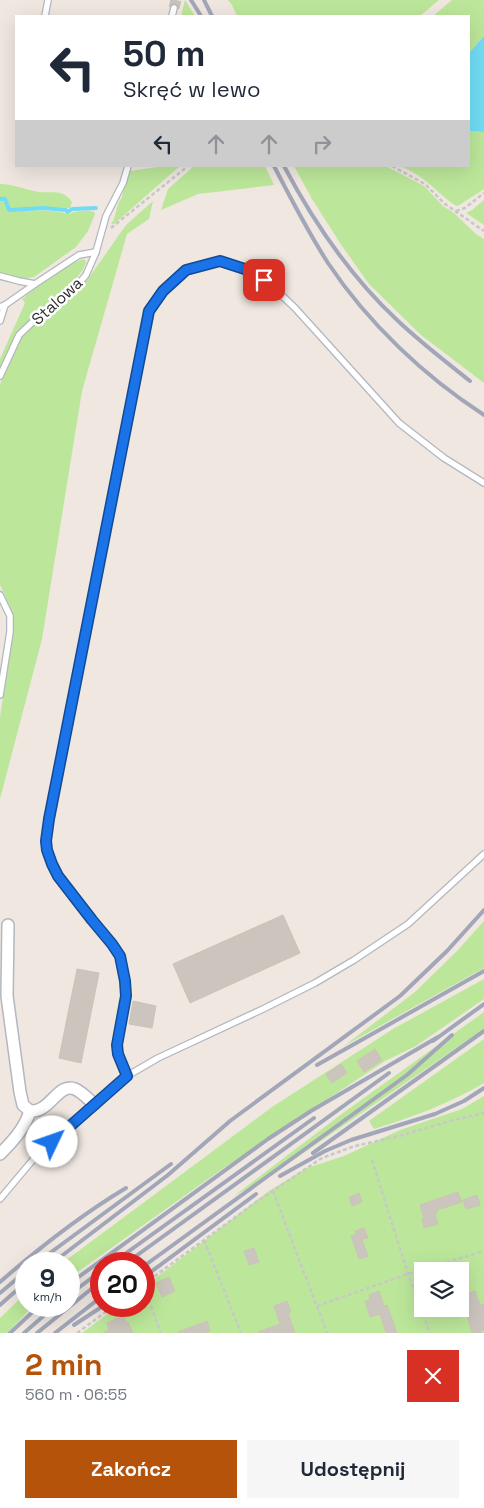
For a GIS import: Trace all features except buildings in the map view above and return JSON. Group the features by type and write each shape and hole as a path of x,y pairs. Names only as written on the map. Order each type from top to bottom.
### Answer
{"street":[{"path":"8,926 7,996 23,1105 30,1111 44,1108 61,1091 68,1088 76,1089 94,1104"},
{"path":"0,1154 19,1134 30,1111"}],"lane":[{"path":"45,15 48,0"},
{"path":"172,15 174,8"},
{"name":"Stalowa","path":"0,376 19,336 44,311 68,296 86,275 96,252 106,216 123,183 128,167"},
{"path":"0,321 2,306 79,255 96,252"},
{"path":"127,1076 118,1054 117,1045 126,996 120,956 58,876 49,857 46,841 149,311 163,291 186,270 220,261 254,272 295,308 398,423 444,458 484,483"},
{"path":"0,276 35,284"},
{"path":"0,595 10,616 10,632 0,695"},
{"path":"0,1199 37,1154 127,1076 158,1058 263,1010 354,960 408,924 484,854"}],"path":[{"path":"100,238 187,167"},
{"path":"394,167 425,184 445,204 484,231"},
{"path":"456,211 465,208 484,193"},
{"path":"155,1278 204,1240 314,1162 355,1146 484,1113"},
{"path":"372,1160 408,1274 430,1333"},
{"path":"273,1191 327,1333"},
{"path":"204,1240 241,1333"},
{"path":"317,1306 408,1274 484,1251"},
{"path":"155,1316 161,1333"},
{"path":"78,1333 99,1317"}],"green space":[{"path":"185,0 194,15 181,15"},
{"path":"228,0 439,0 421,15 237,15"},
{"path":"452,0 484,0 484,36 470,52 470,15 434,15"},
{"path":"470,131 484,132 484,189 461,204 457,206 453,204 422,178 402,167 470,167"},
{"path":"157,167 179,167 114,224 111,224 122,197 130,171"},
{"path":"193,167 265,167 274,185 198,194 161,210 168,189"},
{"path":"295,167 388,167 424,186 443,206 484,239 484,383 421,335 369,284 312,199"},
{"path":"0,184 39,192 60,193 72,202 70,208 10,209 5,198 0,197"},
{"path":"0,200 4,200 8,211 32,210 70,214 85,211 94,212 95,214 88,231 76,247 34,277 22,279 0,273"},
{"path":"484,200 484,225 466,213"},
{"path":"153,201 149,219 127,234 82,391 42,639 0,799 0,717 13,632 11,609 0,585 0,385 21,337 46,313 69,297 88,279 126,225"},
{"path":"83,259 86,262 83,270 62,295 43,308 17,334 0,371 0,359 25,303 22,299 60,271"},
{"path":"484,921 484,968 344,1046 415,992 457,951"},
{"path":"484,979 484,999 416,1046 385,1061 218,1172 106,1252 90,1252 90,1263 80,1270 80,1252 77,1252 272,1107 393,1029"},
{"path":"484,1012 484,1029 270,1176 234,1196 343,1113"},
{"path":"484,1039 484,1083 430,1109 374,1129 369,1121"},
{"path":"484,1096 484,1333 82,1333 103,1317 155,1317 155,1279 269,1191 307,1168 344,1156 400,1130 462,1109"},
{"path":"15,1304 15,1317 22,1317 7,1333 0,1333 0,1318"}],"water":[{"path":"484,36 484,132 470,131 470,52"}],"waterway":[{"path":"0,199 5,199 9,210 43,208 66,210 68,212 72,209 96,208"}],"tunnel":[{"path":"174,8 176,0"}],"railway":[{"path":"191,0 200,15"},
{"path":"204,0 212,15"},
{"path":"275,167 328,263 361,307 398,347 419,366 484,415"},
{"path":"285,167 334,248 364,285 406,328 470,381"},
{"path":"67,1252 168,1175 230,1121 400,996 447,951 484,910"},
{"path":"317,1065 484,971"},
{"path":"433,1041 484,1004"},
{"path":"313,1153 484,1031"},
{"path":"155,1258 407,1075 452,1035"},
{"path":"80,1276 268,1139 311,1111 438,1037"},
{"path":"142,1252 389,1073"},
{"path":"280,1176 325,1151 351,1140 435,1114 464,1101 484,1088"},
{"path":"128,1252 314,1118"},
{"path":"51,1252 171,1164"},
{"path":"0,1282 61,1232 126,1188"},
{"path":"155,1269 256,1194"},
{"path":"80,1287 90,1279"},
{"path":"0,1293 15,1280"},
{"path":"37,1333 90,1290"},
{"path":"0,1305 15,1292"},
{"path":"55,1333 90,1306"},
{"path":"74,1325 90,1315"},
{"path":"10,1333 27,1317"},
{"path":"24,1333 42,1317"}],"route":[{"path":"52,1142 127,1076 120,1062 117,1045 126,996 120,956 58,876 49,857 46,841 149,311 163,291 186,270 220,261 254,272 264,280"}]}
